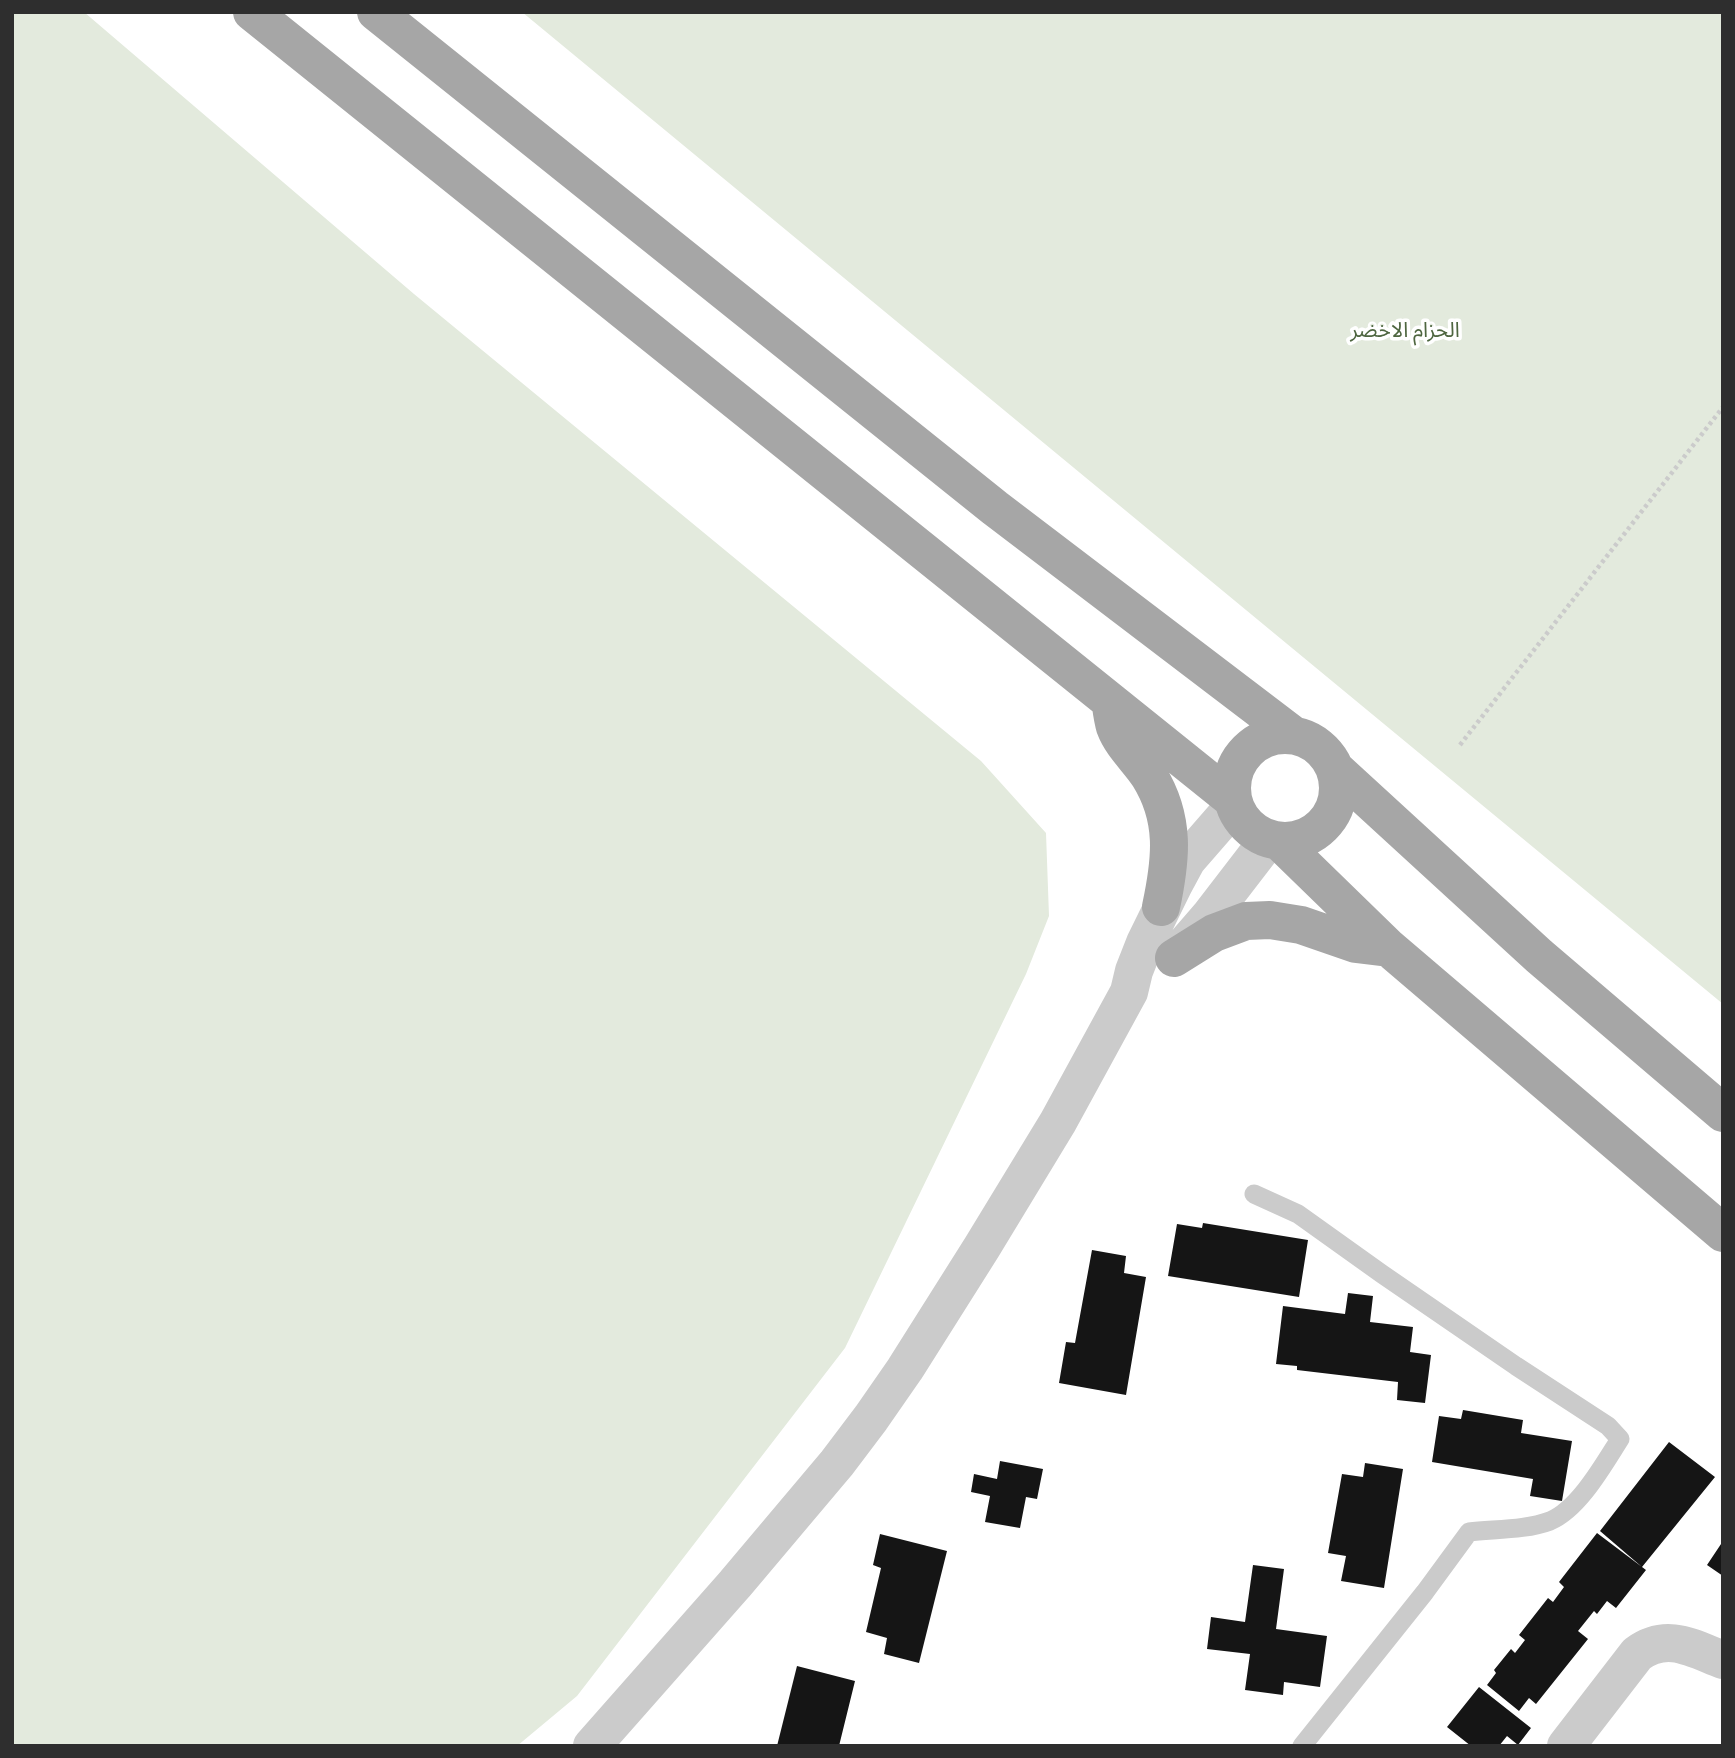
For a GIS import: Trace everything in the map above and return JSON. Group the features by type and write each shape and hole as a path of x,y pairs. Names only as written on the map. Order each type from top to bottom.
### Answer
{"main road":[{"path":"252,12 1110,700 1233,803"},
{"path":"376,12 995,508 1292,734"},
{"path":"1110,700 1116,729 1149,775 1166,813 1170,848 1161,908"},
{"path":"1292,734 1303,737 1322,749 1335,769 1338,796 1334,809 1318,830 1306,837 1293,841 1274,840 1257,833 1247,826 1233,803 1231,786 1237,762 1245,751 1266,737 1292,734"},
{"path":"1335,769 1539,957 1723,1113"},
{"path":"1274,840 1389,948 1723,1233"},
{"path":"1174,958 1214,933 1246,921 1270,919 1301,925 1356,944 1389,948"}],"street":[{"path":"592,1746 735,1584 836,1463 905,1369 1058,1122 1129,992 1144,943 1187,860 1233,803"},
{"path":"1129,992 1150,980 1174,958 1274,840"},
{"path":"1566,1746 1636,1654 1648,1646 1660,1642 1676,1643 1723,1660"}],"lane":[{"path":"1254,1194 1298,1214 1516,1366 1608,1426 1620,1438 1599,1473 1564,1514 1528,1526 1469,1532 1425,1592 1302,1746"}],"path":[{"path":"1460,745 1723,407"}],"green space":[{"path":"12,12 84,12 414,294 981,761 1046,833 1049,916 1026,974 845,1348 577,1696 517,1746 12,1746"},
{"name":"الحزام الاخضر","path":"522,12 1723,12 1723,1004"}],"building":[{"path":"1203,1223 1308,1240 1299,1297 1168,1276 1177,1224 1202,1228"},
{"path":"1092,1250 1126,1256 1124,1273 1146,1277 1126,1395 1059,1383 1066,1342 1075,1343"},
{"path":"1348,1293 1373,1296 1370,1322 1413,1327 1410,1352 1431,1355 1425,1403 1397,1400 1398,1382 1297,1370 1297,1366 1276,1364 1283,1306 1345,1314"},
{"path":"1463,1410 1523,1420 1521,1433 1572,1441 1562,1501 1530,1496 1533,1479 1432,1462 1439,1416 1461,1419"},
{"path":"1669,1442 1715,1477 1642,1567 1600,1531"},
{"path":"1000,1461 1043,1469 1037,1499 1026,1497 1020,1528 985,1522 990,1496 971,1492 974,1474 997,1479"},
{"path":"1365,1463 1403,1469 1384,1588 1341,1581 1346,1556 1328,1553 1342,1474 1363,1477"},
{"path":"1597,1533 1646,1570 1616,1608 1607,1601 1597,1614 1594,1611 1578,1631 1588,1639 1536,1704 1529,1698 1519,1711 1487,1685 1496,1673 1494,1670 1511,1649 1515,1653 1525,1640 1519,1635 1548,1598 1553,1602 1564,1587 1559,1582"},
{"path":"880,1534 947,1551 919,1663 884,1654 887,1638 866,1632 881,1568 873,1565"},
{"path":"1723,1541 1723,1576 1707,1565"},
{"path":"1253,1565 1284,1569 1276,1629 1327,1636 1320,1687 1284,1682 1283,1695 1245,1690 1250,1654 1207,1649 1211,1617 1245,1622"},
{"path":"797,1666 855,1681 839,1746 777,1746"},
{"path":"1479,1687 1531,1728 1518,1745 1507,1736 1499,1746 1471,1746 1447,1727"}]}
